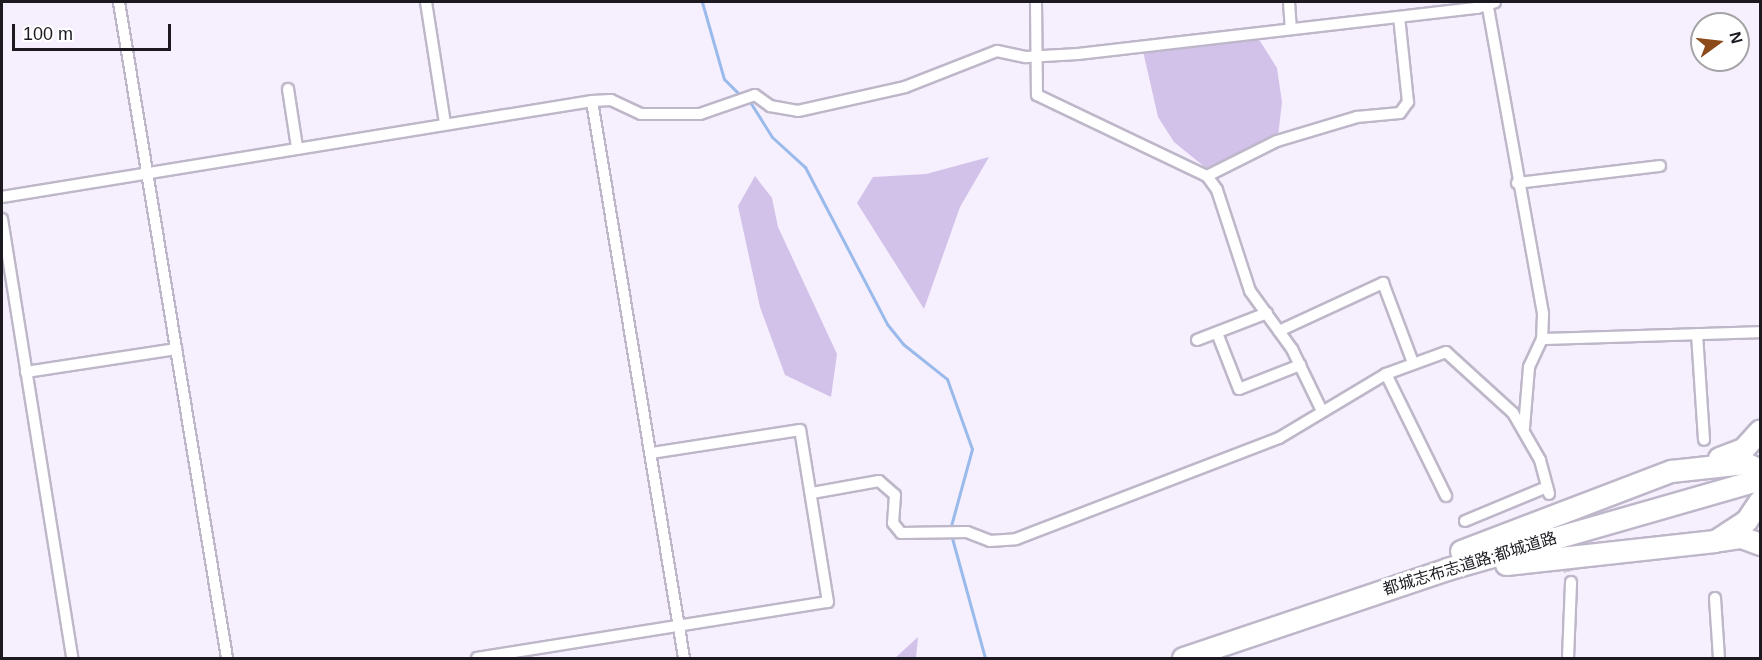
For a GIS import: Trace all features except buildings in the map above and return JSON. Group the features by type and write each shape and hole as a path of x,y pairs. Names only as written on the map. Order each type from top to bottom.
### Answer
{"highway":[{"path":"1291,621 1591,497 1743,449 1761,430"},
{"path":"1701,464 1745,463 1761,470"},
{"name":"都城志布志道路;都城道路","path":"1183,658 1384,590 1751,482"},
{"path":"1714,541 1746,521 1761,500"},
{"path":"1384,590 1413,591 1555,555 1741,537 1761,544"}],"street":[{"path":"119,2 227,658"},
{"path":"426,2 445,124"},
{"path":"1036,2 1036,96 1146,142 1207,176 1217,190 1250,291 1300,365 1322,411"},
{"path":"1289,2 1291,29"},
{"path":"2,197 297,147 592,101 611,100 641,114 693,115 755,94 770,106 798,111 905,87 997,51 1036,57 1400,17 1490,3 1517,183 1543,314 1542,339 1529,367 1524,428"},
{"path":"1207,176 1277,141 1357,117 1400,113 1408,102 1400,17"},
{"path":"288,89 297,147"},
{"path":"592,101 684,658"},
{"path":"1517,183 1660,166"},
{"path":"2,219 72,658"},
{"path":"1279,331 1383,283 1413,363"},
{"path":"1197,340 1267,313"},
{"path":"1542,339 1761,332"},
{"path":"1217,333 1239,389 1300,365"},
{"path":"1697,334 1704,440"},
{"path":"26,372 176,349"},
{"path":"812,493 879,481 895,495 893,523 901,533 967,532 1000,543 1279,438 1386,374 1446,352 1454,356 1524,428 1548,491 1465,521"},
{"path":"1386,374 1446,496"},
{"path":"477,658 828,602 800,429 651,453"},
{"path":"1568,658 1571,582"},
{"path":"1715,598 1719,658"}],"shaded area":[{"path":"1219,31 1260,41 1277,68 1282,102 1278,137 1206,168 1174,142 1158,117 1143,51 1162,37"},
{"path":"989,157 960,207 924,309 857,203 873,177 926,174"},
{"path":"755,176 772,198 778,227 837,354 831,397 785,375 760,307 738,206"},
{"path":"918,637 916,658 895,658"}],"waterway":[{"path":"702,2 724,79 738,93"},
{"path":"750,102 772,137 805,167 887,324 903,344 947,379 972,449 951,526"},
{"path":"952,538 985,658"}],"tunnel":[{"path":"1559,533 1571,582"}]}
